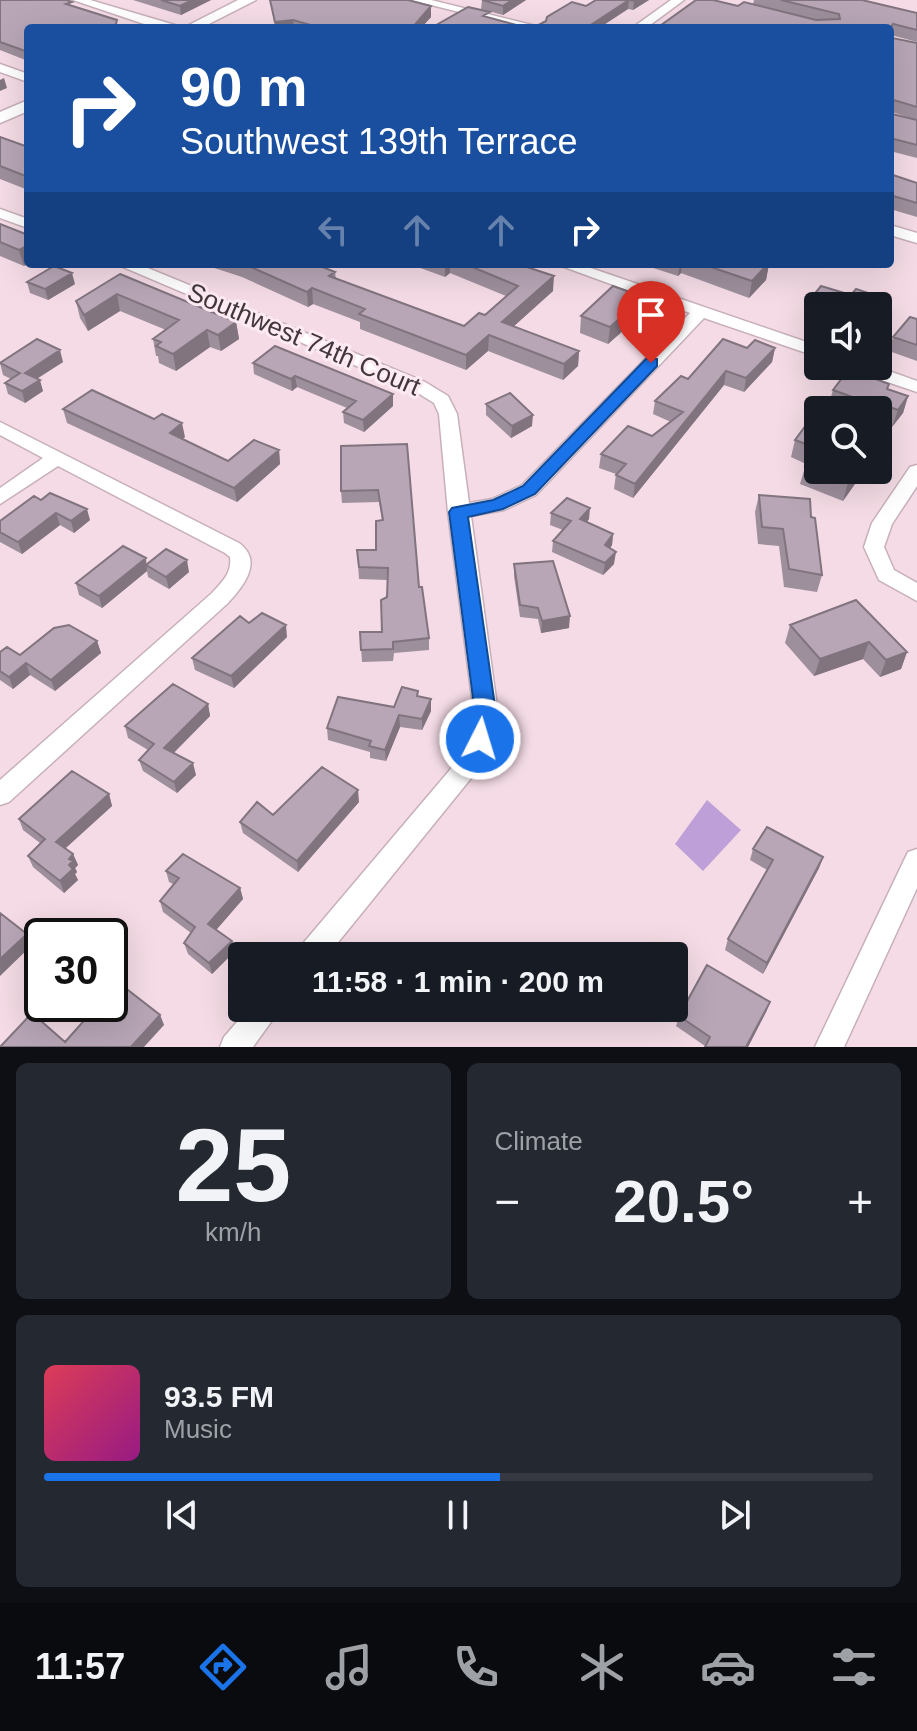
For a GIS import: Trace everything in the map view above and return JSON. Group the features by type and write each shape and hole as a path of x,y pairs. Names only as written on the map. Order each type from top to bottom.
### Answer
{"street":[{"path":"79,0 155,24"},
{"path":"198,24 249,0"},
{"path":"417,0 521,24"},
{"path":"451,7 465,0"},
{"path":"644,24 678,0"},
{"path":"0,68 24,77"},
{"path":"0,118 24,107"},
{"path":"0,213 24,222"},
{"path":"894,231 917,238"},
{"name":"Southwest 74th Court","path":"134,268 438,396 448,414 458,512"},
{"path":"576,268 804,347"},
{"path":"322,942 458,778 477,748 485,719 485,706 458,512 497,505 529,490 701,311"},
{"path":"892,378 917,387"},
{"path":"0,428 232,548 242,561 239,575 220,598 0,795"},
{"path":"0,497 57,457"},
{"path":"917,471 878,532 874,547 880,567 896,583 917,593"},
{"path":"829,1047 917,860"},
{"path":"234,1047 255,1022"}],"shaded area":[{"path":"707,800 741,830 703,871 675,844"}],"building":[{"path":"0,0 67,0 72,2 66,4 117,20 116,24 24,24 24,51 0,42"},
{"path":"161,0 192,0 180,6"},
{"path":"270,0 408,0 431,6 415,24 275,22"},
{"path":"482,0 512,0 503,6"},
{"path":"596,0 629,0 592,24 540,24 572,2 586,6"},
{"path":"696,0 713,0 738,6 744,2 816,20 840,19 839,14 781,0 862,0 917,13 917,30 894,24 663,24"},
{"path":"468,7 490,12 483,16 513,24 438,24"},
{"path":"894,38 917,43 917,107 894,100"},
{"path":"894,114 917,120 917,145 894,139"},
{"path":"0,137 24,146 24,175 0,166"},
{"path":"894,175 917,183 917,203 894,196"},
{"path":"0,224 24,233 24,247 19,250 0,242"},
{"path":"51,268 72,273 45,289 27,282"},
{"path":"253,268 325,268 335,272 329,276 464,326 479,313 485,315 518,286 475,268 530,268 554,276 502,322 579,351 564,364 489,335 466,355 359,314 365,309 312,288 307,292"},
{"path":"714,268 764,268 752,281"},
{"path":"120,274 236,322 218,335 207,330 173,354 156,346 161,342 153,339 179,320 117,294 84,315 76,301"},
{"path":"613,286 644,297 610,327 581,316"},
{"path":"821,286 841,292 816,292"},
{"path":"910,317 917,319 917,345 893,337"},
{"path":"37,339 60,350 25,373 40,380 22,391 5,383 20,373 0,363"},
{"path":"723,339 747,348 755,340 775,348 746,378 726,371 635,484 616,475 626,464 601,454 628,426 652,436 683,412 655,401 681,376 688,379"},
{"path":"275,346 393,394 363,420 343,412 356,401 253,363"},
{"path":"841,380 878,380 889,384 887,389 908,396 898,410 892,408 892,396 850,396 833,390"},
{"path":"92,390 154,419 162,414 182,423 170,433 228,461 254,440 279,450 234,488 63,409"},
{"path":"510,393 533,415 512,426 486,404"},
{"path":"804,428 804,443 795,440"},
{"path":"407,444 419,587 422,587 429,638 393,642 393,649 361,650 360,632 382,632 381,600 387,597 388,568 359,567 357,550 376,550 376,521 383,520 378,490 341,491 341,446"},
{"path":"50,493 87,509 71,521 56,513 18,542 0,532 0,521 34,496 41,500"},
{"path":"759,495 810,499 822,575 789,569 783,529 762,527"},
{"path":"567,498 590,508 580,519 613,534 605,545 616,552 605,563 553,541 571,521 551,513"},
{"path":"123,546 146,558 99,596 76,583"},
{"path":"166,549 187,560 166,577 146,565"},
{"path":"553,561 570,616 542,621 538,608 520,605 514,564"},
{"path":"856,600 907,652 886,660 869,642 820,659 790,625"},
{"path":"262,613 286,625 231,676 192,658 240,616 249,623"},
{"path":"69,625 97,641 51,680 26,663 9,677 0,671 0,652 7,647 20,655 54,628"},
{"path":"173,684 208,704 164,748 193,763 174,782 139,760 154,744 125,726"},
{"path":"402,687 418,691 417,696 431,699 422,719 399,715 385,750 369,746 371,741 327,728 338,697 394,707"},
{"path":"322,767 358,790 297,861 240,822 257,802 273,815"},
{"path":"72,771 109,794 56,842 73,854 69,865 73,869 60,881 28,856 45,839 19,819"},
{"path":"767,827 823,857 767,963 728,939 773,860 753,849"},
{"path":"183,854 240,888 208,924 232,941 209,963 184,943 195,927 160,901 179,878 166,871"},
{"path":"0,913 24,932 24,937 0,959"},
{"path":"707,965 770,1002 746,1047 705,1047 710,1037 688,1022 688,1000"},
{"path":"128,990 160,1015 131,1047 0,1047 24,1022 42,1022 65,1042 83,1022 128,1022"}],"route":[{"path":"480,739 485,706 458,512 511,501 529,490 651,363"}]}
